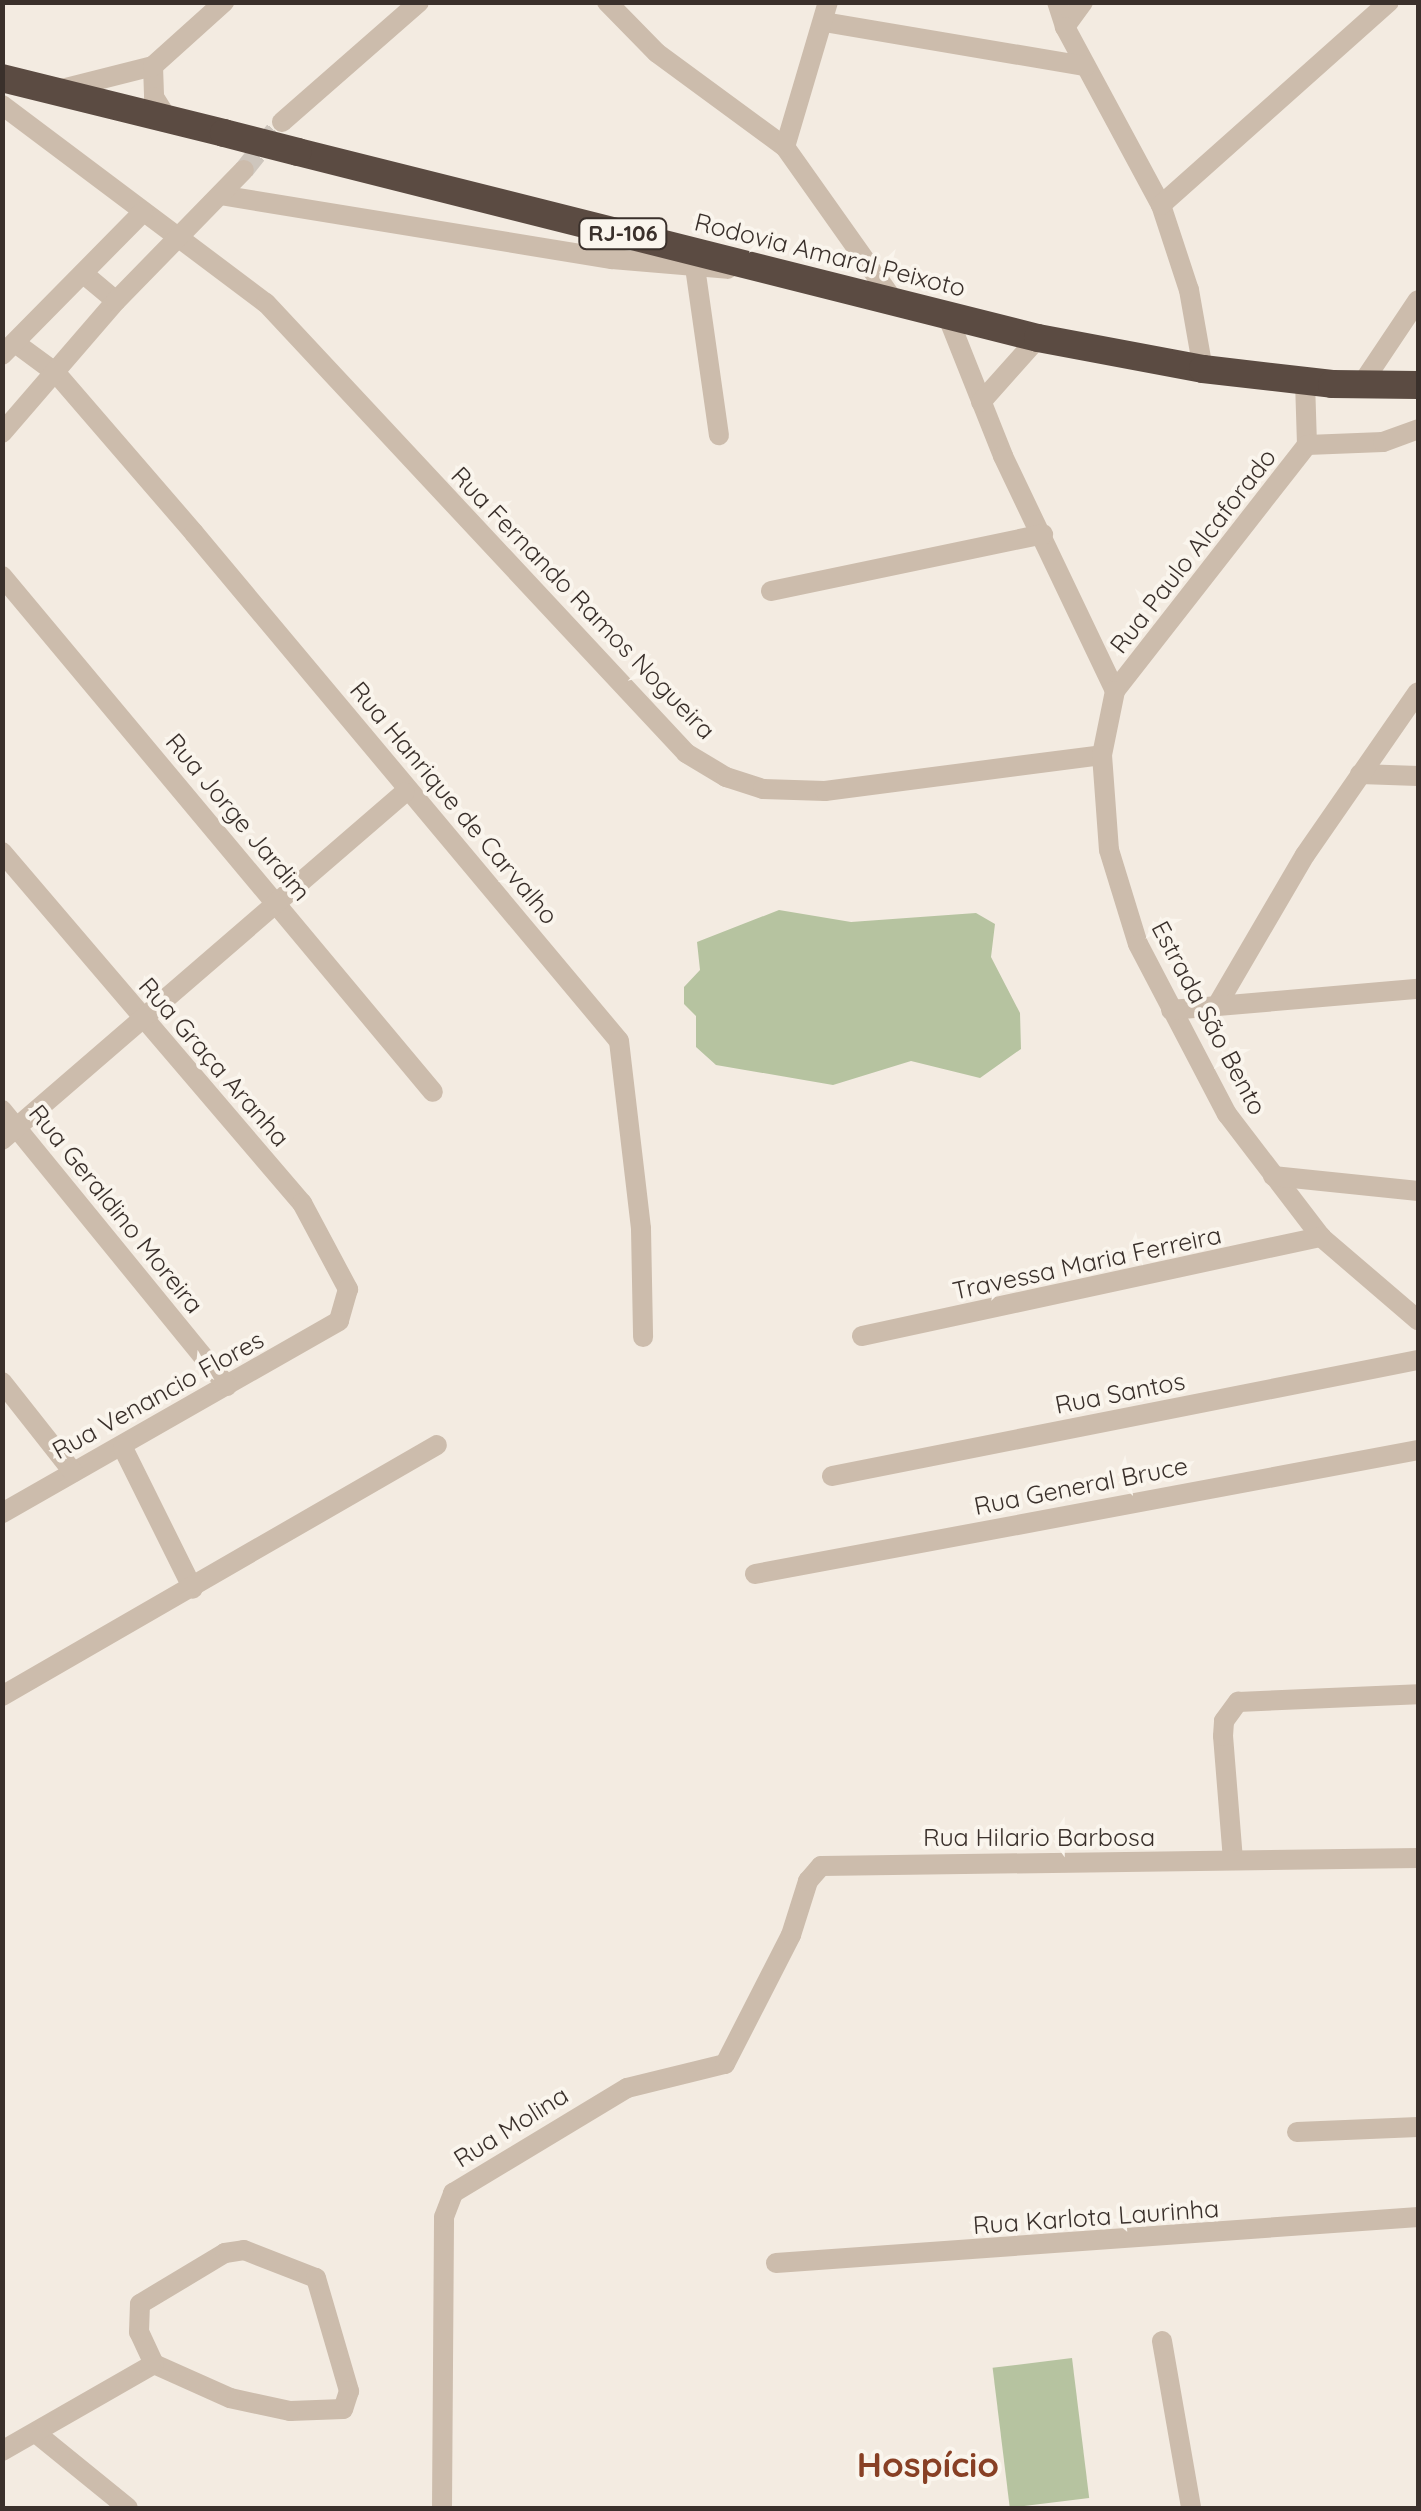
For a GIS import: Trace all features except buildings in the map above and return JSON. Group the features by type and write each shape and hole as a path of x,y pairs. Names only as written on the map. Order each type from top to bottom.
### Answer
{"highway":[{"name":"Rodovia Amaral Peixoto","path":"2,78 1038,338 1202,369 1304,381 1418,385"}],"street":[{"path":"282,122 419,2"},
{"path":"607,2 657,53 785,146 896,304"},
{"path":"1057,2 1084,66 1161,205 1189,290 1202,369"},
{"path":"1065,27 1084,2"},
{"path":"1161,205 1388,2"},
{"path":"55,91 153,66 211,6"},
{"path":"785,146 826,12 1084,66"},
{"path":"153,66 154,97 168,119"},
{"name":"Rua Fernando Ramos Nogueira","path":"2,105 143,212 180,234 266,302 686,753 726,777 763,789 825,791 1102,755"},
{"path":"2,433 116,300 244,170"},
{"path":"220,196 696,267 772,271"},
{"path":"10,350 143,212"},
{"path":"696,267 719,435"},
{"path":"85,274 116,300"},
{"path":"1361,385 1418,300"},
{"path":"947,315 981,402 1116,691"},
{"path":"981,402 1038,338"},
{"name":"Rua Hanrique de Carvalho","path":"10,350 56,373 405,792 619,1041 641,1228 643,1337"},
{"name":"Rua Paulo Alcaforado","path":"1116,691 1307,445 1304,381"},
{"path":"1307,445 1382,442 1418,429"},
{"path":"770,590 1043,534"},
{"name":"Rua Jorge Jardim","path":"2,576 433,1092"},
{"name":"Estrada São Bento","path":"1116,691 1102,755 1109,850 1138,944 1227,1114 1273,1176 1321,1238 1418,1320"},
{"path":"1219,1002 1360,774 1418,692"},
{"path":"1360,774 1418,776"},
{"path":"9,1134 274,900 405,792"},
{"name":"Rua Graça Aranha","path":"2,852 302,1204 346,1275 348,1304 338,1321"},
{"path":"1172,1010 1219,1002 1418,989"},
{"name":"Rua Geraldino Moreira","path":"2,1110 9,1134 227,1386"},
{"path":"1273,1176 1418,1192"},
{"name":"Travessa Maria Ferreira","path":"862,1336 1321,1238"},
{"name":"Rua Venancio Flores","path":"2,1514 72,1472 123,1448 338,1321"},
{"name":"Rua Santos","path":"832,1476 1418,1360"},
{"path":"2,1382 72,1472"},
{"path":"2,1696 437,1446"},
{"path":"123,1448 193,1589"},
{"name":"Rua General Bruce","path":"755,1574 1418,1450"},
{"path":"1233,1860 1224,1721 1238,1702 1418,1694"},
{"name":"Rua Hilario Barbosa","path":"756,2012 808,1881 821,1866 1418,1858"},
{"name":"Rua Molina","path":"442,2508 444,2216 452,2193 628,2088 725,2064 756,2012"},
{"path":"1297,2132 1418,2127"},
{"name":"Rua Karlota Laurinha","path":"776,2263 1418,2216"},
{"path":"261,2252 316,2278 350,2399 332,2413 290,2410 230,2398 154,2364 139,2332 140,2304 225,2253 261,2252"},
{"path":"1162,2341 1191,2508"},
{"path":"2,2452 154,2364"},
{"path":"38,2434 128,2508"}],"green space":[{"path":"779,910 851,922 976,913 995,924 991,957 1020,1013 1021,1049 980,1078 911,1061 833,1085 716,1065 696,1047 696,1016 684,1004 684,987 700,970 697,942"},
{"path":"1072,2358 1089,2498 1010,2508 993,2368"}],"tunnel":[{"path":"244,170 282,122"}],"district":[{"name":"Hospício","path":"928,2464"}]}
